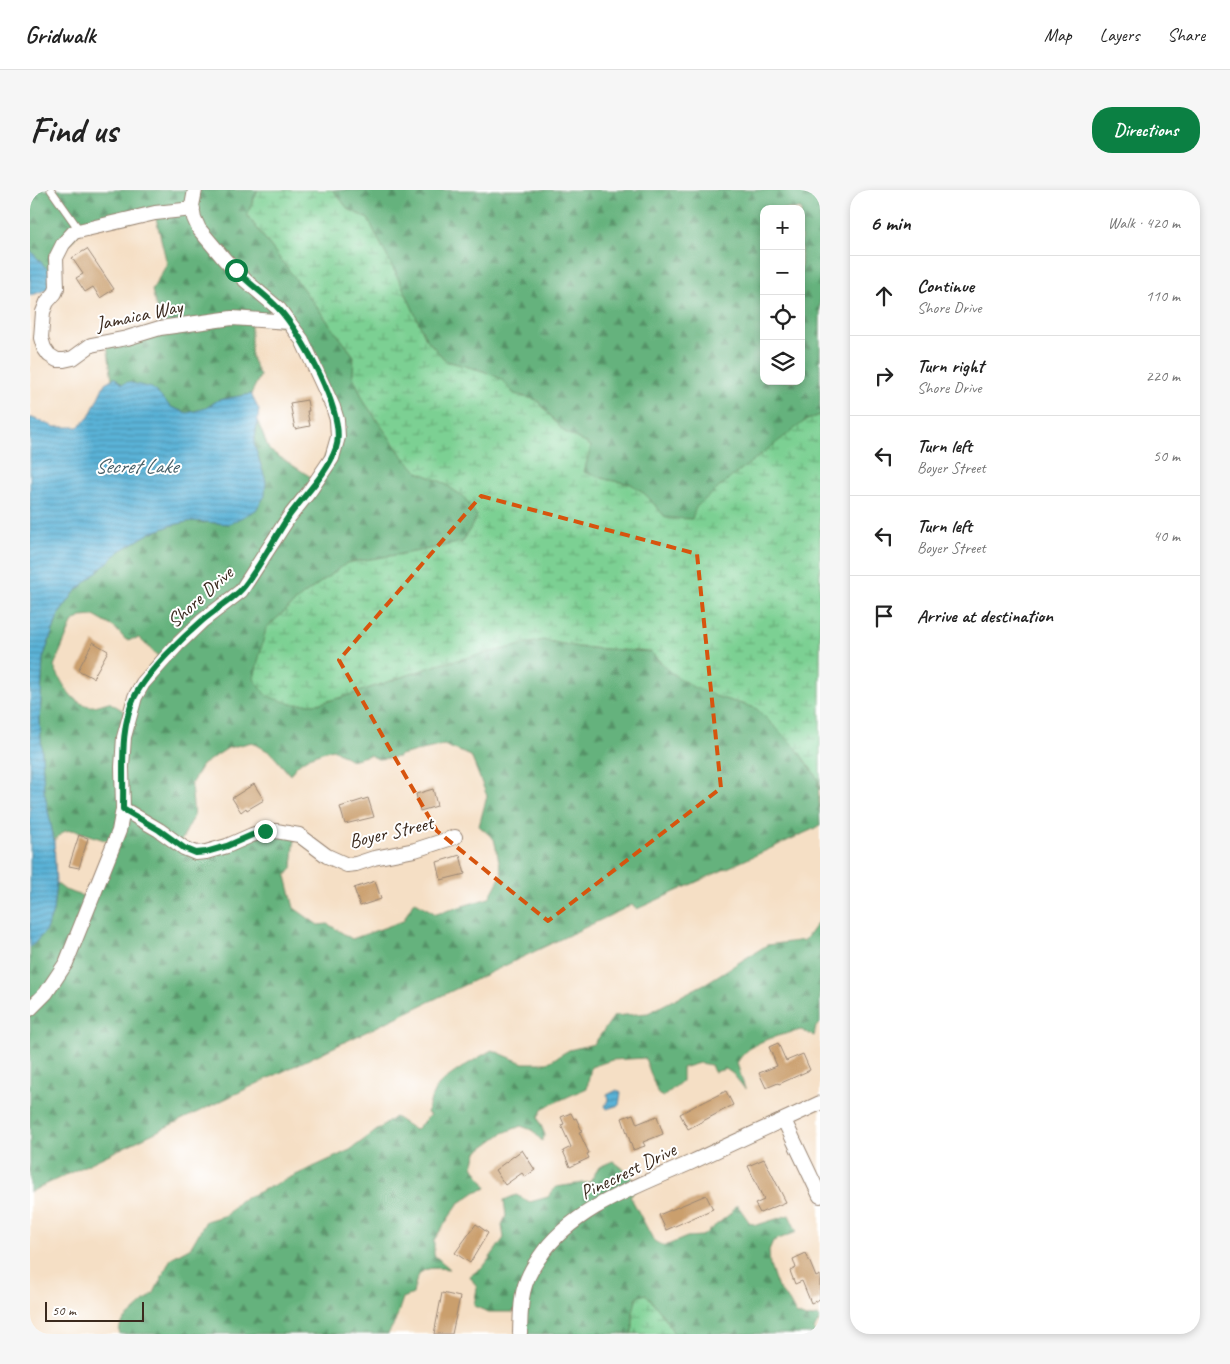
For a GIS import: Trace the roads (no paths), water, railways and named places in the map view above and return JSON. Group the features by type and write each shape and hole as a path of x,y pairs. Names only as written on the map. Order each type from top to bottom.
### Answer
{"street":[{"name":"Shore Drive","path":"30,1009 46,993 66,963 117,838 123,809 122,767 124,737 134,697 143,683 177,645 202,621 241,591 289,517 332,458 337,446 337,420 334,407 309,353 279,309 225,260 199,229 194,218 192,206 195,190"},
{"name":"Jamaica Way","path":"193,209 155,213 74,232 63,244 56,258 57,288 47,302 43,312 41,338 44,348 49,355 57,360 64,360 73,358 91,345 127,338 160,328 232,318 289,322"},
{"name":"Boyer Street","path":"123,809 159,830 184,848 196,853 227,846 265,831 276,831 299,834 327,856 347,865 415,850 455,837"},
{"name":"Pinecrest Drive","path":"520,1333 521,1297 528,1276 539,1257 568,1227 602,1203 820,1103"},
{"path":"784,1120 820,1196"}],"lane":[{"path":"51,190 80,231"}],"water":[{"path":"30,250 49,271 52,281 48,289 30,296"},
{"name":"Secret Lake","path":"115,377 122,384 128,382 152,388 171,407 187,413 206,408 218,400 251,394 259,410 254,444 266,481 265,496 256,510 229,524 192,521 150,533 120,551 75,592 59,614 43,658 40,720 44,790 54,840 56,883 53,912 45,932 30,948 30,417 55,427 78,427 89,417 105,383"},
{"path":"617,1090 621,1093 619,1105 607,1109 605,1106 608,1100 607,1095"}]}
